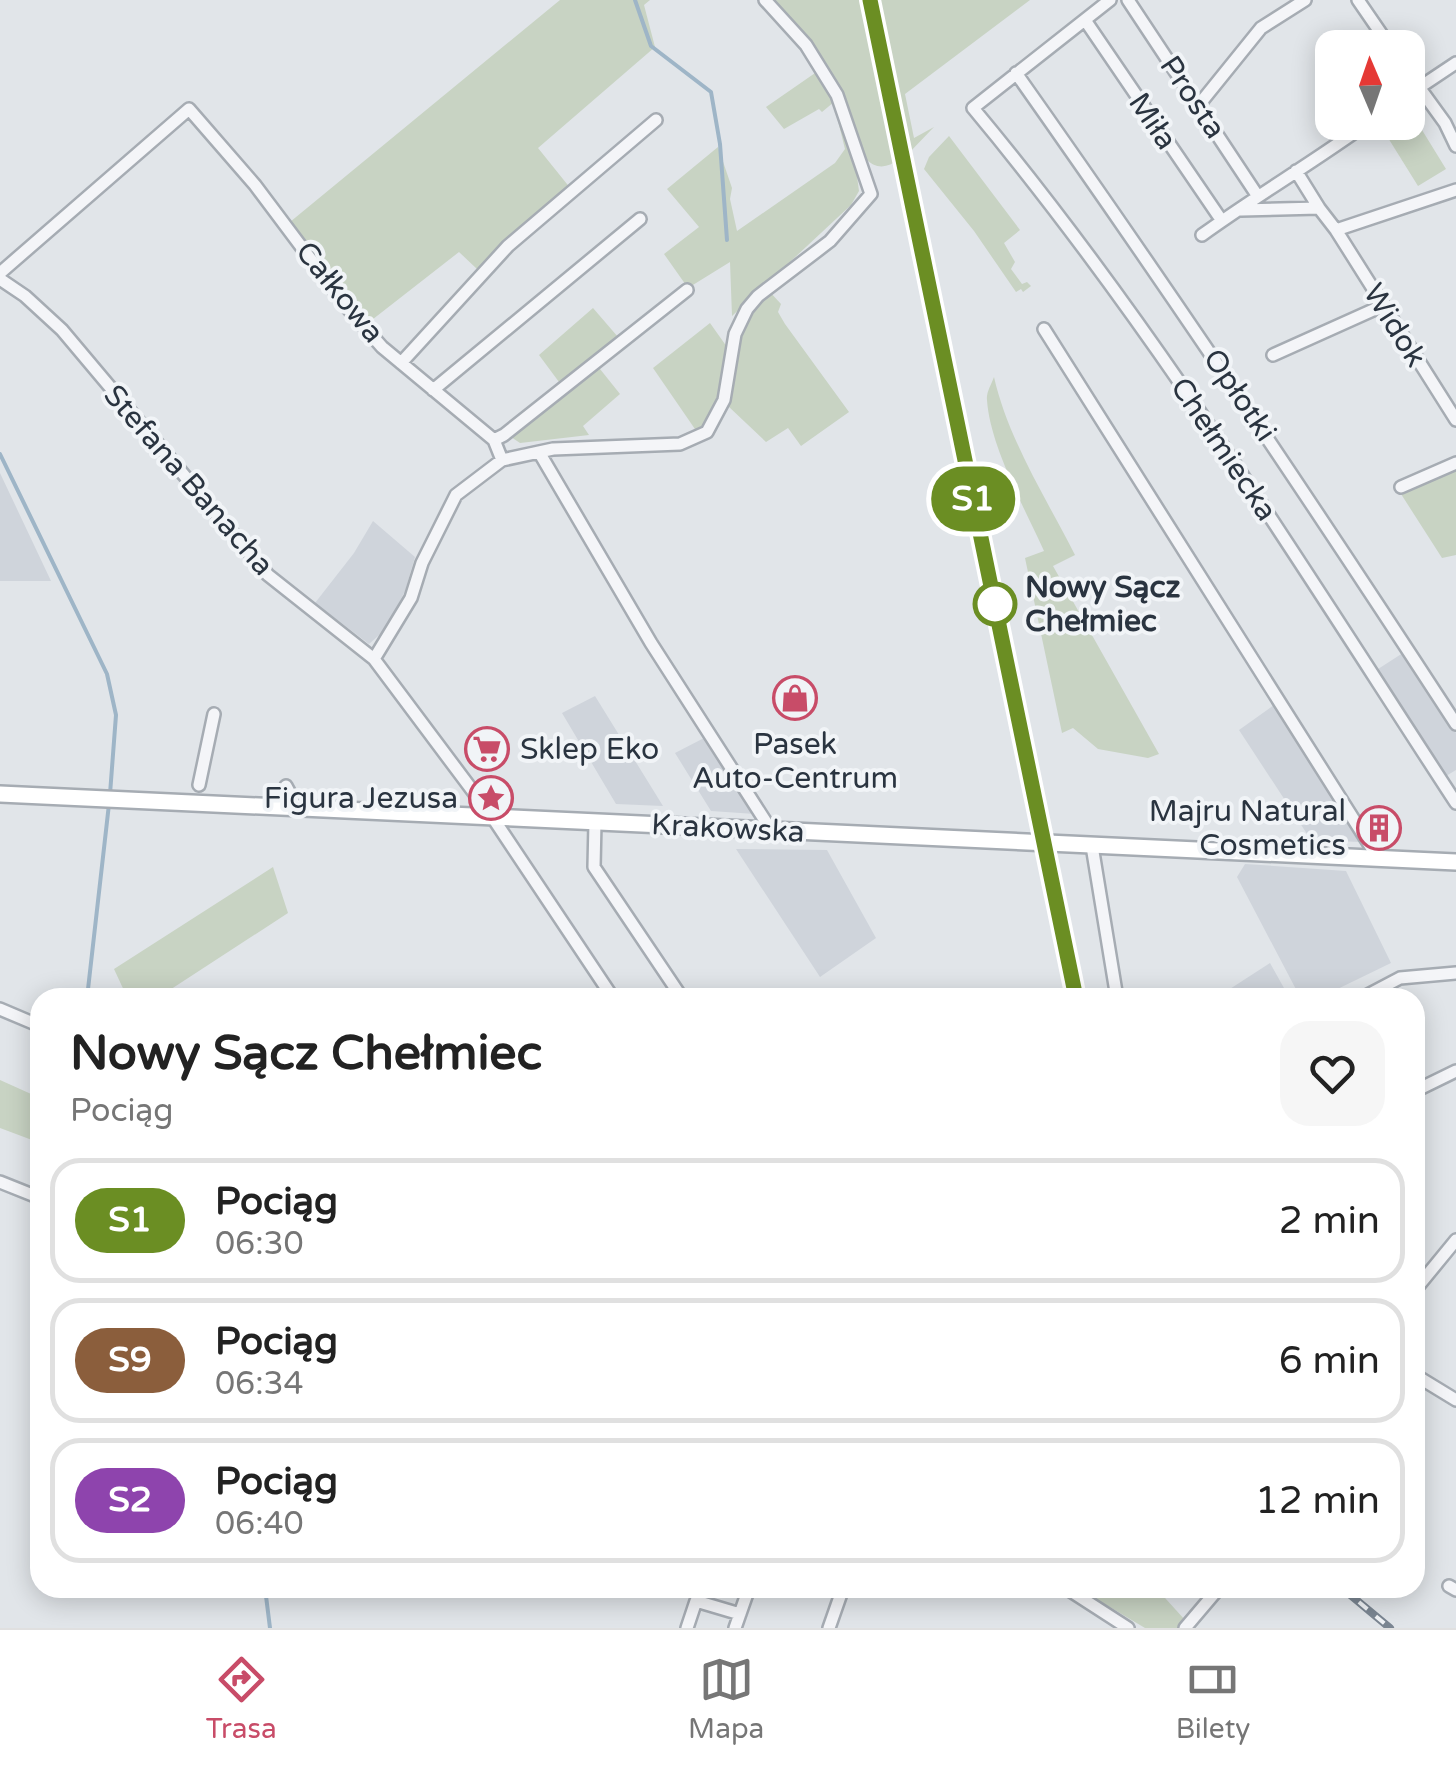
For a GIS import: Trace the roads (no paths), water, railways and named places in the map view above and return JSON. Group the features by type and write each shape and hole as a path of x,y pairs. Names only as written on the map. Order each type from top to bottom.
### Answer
{"main road":[{"name":"Krakowska","path":"0,794 1456,862"}],"street":[{"path":"374,659 411,598 422,563 456,495 502,460 582,446 680,444 706,432 724,400 735,334 747,309 830,240 871,194 829,80 806,45 765,0"},
{"path":"1016,73 1110,0"},
{"name":"Prosta","path":"1128,0 1258,194"},
{"path":"1198,106 1261,28 1304,0"},
{"path":"1358,0 1378,30"},
{"name":"Miła","path":"1085,20 1222,221"},
{"path":"1425,83 1456,63"},
{"name":"Chełmiecka","path":"1016,73 973,108 1050,200 1150,337 1456,803"},
{"name":"Opłotki","path":"1016,73 1309,496 1456,724"},
{"path":"1425,103 1445,123 1456,146"},
{"name":"Całkowa","path":"0,276 189,109 266,198 344,305 400,363 494,440 502,460"},
{"path":"400,363 508,246 656,120"},
{"path":"1202,235 1342,140"},
{"path":"1296,171 1320,208"},
{"path":"1336,230 1456,190"},
{"path":"1241,210 1320,208"},
{"name":"Widok","path":"1320,208 1456,420"},
{"path":"433,390 640,219"},
{"name":"Stefana Banacha","path":"0,276 62,330 268,575 374,659 493,818 606,988"},
{"path":"494,440 686,290"},
{"path":"1274,356 1382,306"},
{"path":"1044,329 1378,858"},
{"path":"540,452 651,643 771,830"},
{"path":"1400,487 1456,463"},
{"path":"200,785 214,714"},
{"path":"286,786 293,799"},
{"path":"595,822 594,867 675,988"},
{"path":"1092,846 1114,988"},
{"path":"1381,988 1400,978 1456,973"},
{"path":"0,1008 30,1022"},
{"path":"1425,1086 1456,1071"},
{"path":"0,1182 30,1194"},
{"path":"1425,1278 1456,1240"},
{"path":"1425,1381 1456,1400"},
{"path":"735,1628 746,1598"},
{"path":"829,1628 840,1598"},
{"path":"1082,1598 1128,1628"},
{"path":"1185,1628 1210,1598"},
{"path":"687,1628 696,1601 740,1614"}],"waterway":[{"path":"635,0 651,46 711,92 720,144 727,240"},
{"path":"0,454 107,674 116,715 110,794"},
{"path":"88,988 109,804"},
{"path":"266,1598 270,1628"}],"railway":[{"path":"870,0 1074,988"},
{"path":"1354,1598 1390,1628"}],"train":[{"name":"S1","path":"870,0 1074,988"}],"place":[{"name":"Nowy Sącz Chełmiec","path":"995,604"},
{"name":"Pasek Auto-Centrum","path":"795,698"},
{"name":"Sklep Eko","path":"487,749"},
{"name":"Figura Jezusa","path":"491,798"},
{"name":"Majru Natural Cosmetics","path":"1379,828"}]}
